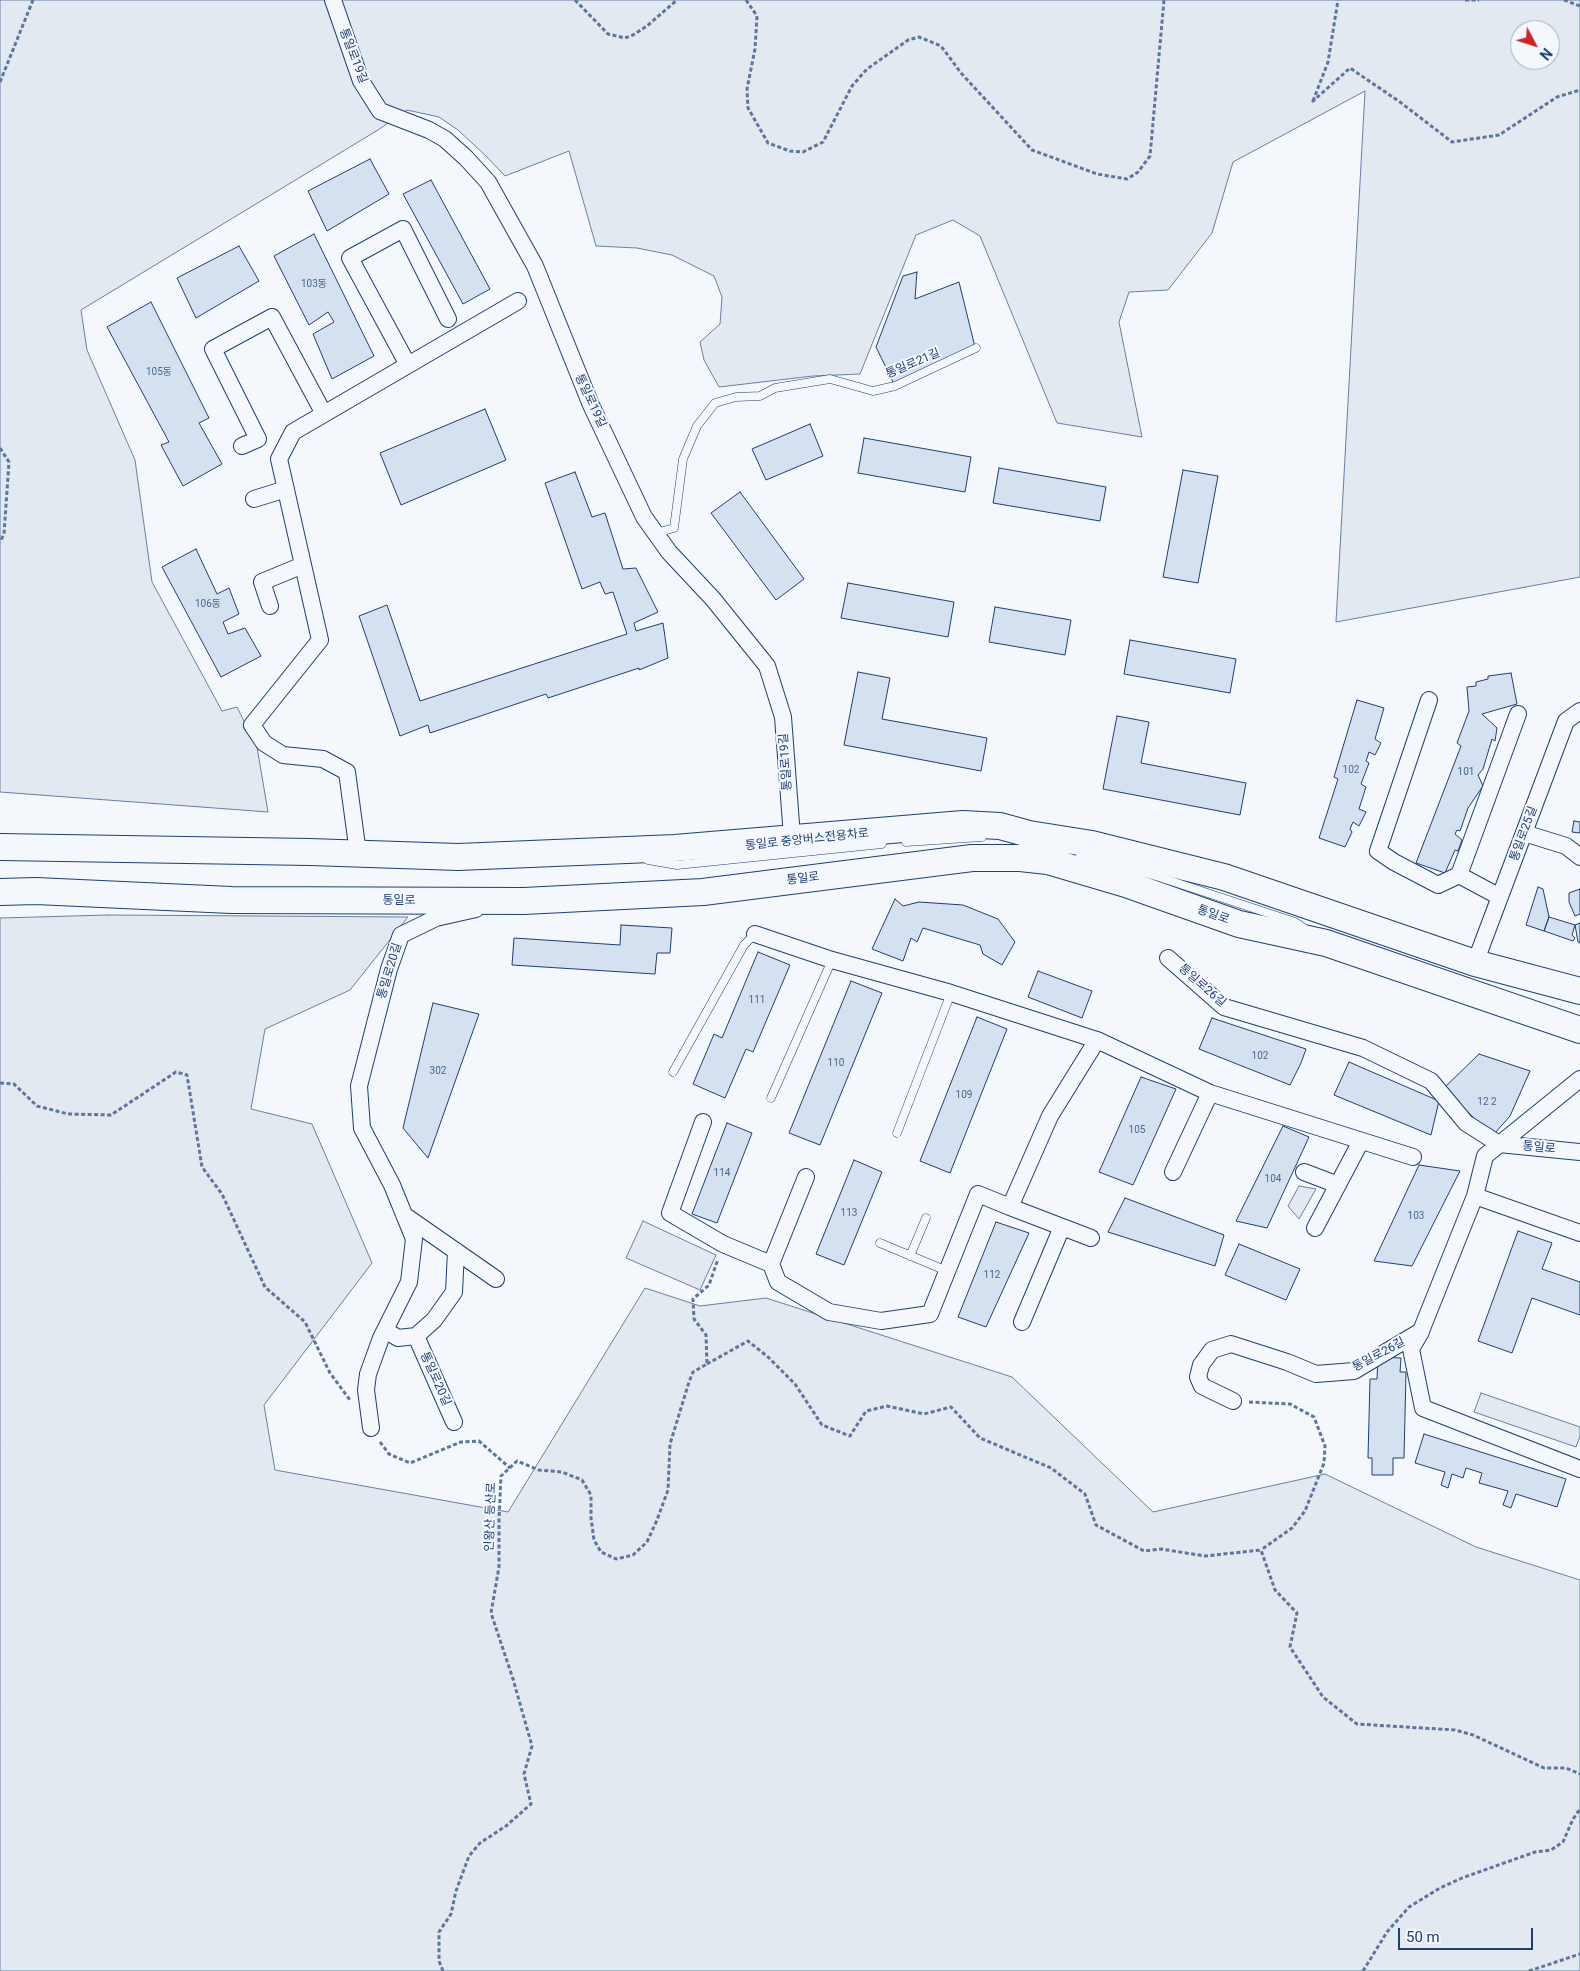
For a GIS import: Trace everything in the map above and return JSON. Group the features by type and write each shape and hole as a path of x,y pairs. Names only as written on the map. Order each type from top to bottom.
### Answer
{"main road":[{"path":"0,847 358,853 458,857 675,848 963,824 1000,826 1037,843 1092,844 1224,877 1475,963 1580,990"},
{"name":"통일로","path":"0,892 231,900 514,901 703,892 972,858 1020,858 1048,861 1126,884 1239,924 1326,943 1580,1030"}],"street":[{"name":"통일로19길","path":"333,0 361,80 380,111 429,130 445,140 466,158 488,182 535,266 591,405 644,517 670,552 713,599 767,666 783,718 792,837"},
{"path":"408,365 350,258 403,229 448,320"},
{"path":"358,853 347,772 323,760 283,755 264,743 252,725 320,640 279,459 293,432 518,301"},
{"path":"242,446 258,438 213,349 272,317 324,414"},
{"path":"254,499 286,489"},
{"path":"270,606 262,582 303,565"},
{"path":"1429,700 1378,851 1394,862 1438,884 1459,875 1518,714"},
{"name":"통일로25길","path":"1475,963 1566,721 1580,711"},
{"path":"1524,833 1566,846 1580,857"},
{"path":"1459,875 1500,897"},
{"name":"통일로20길","path":"371,1428 366,1390 368,1374 385,1330 409,1282 414,1239 392,1185 362,1128 359,1086 389,969 401,935 436,918 486,907 666,906 667,893"},
{"path":"755,934 832,960 952,993 1097,1040 1210,1093 1413,1157"},
{"name":"통일로26길","path":"1168,958 1224,1007 1363,1048 1431,1081 1466,1122 1499,1144"},
{"path":"1010,1207 1050,1116 1097,1040"},
{"path":"1580,1079 1485,1156 1475,1196 1421,1331 1411,1349 1423,1408 1580,1469"},
{"path":"1173,1172 1210,1093"},
{"path":"703,1122 670,1213 723,1244 771,1264"},
{"path":"1315,1228 1361,1141"},
{"name":"통일로","path":"1499,1144 1580,1152"},
{"path":"1304,1172 1338,1185"},
{"path":"806,1177 771,1264 778,1282 829,1312 881,1321 930,1314 978,1194 1092,1238"},
{"path":"1475,1196 1580,1233"},
{"path":"404,1215 496,1279"},
{"path":"1022,1322 1062,1227"},
{"name":"통일로20길","path":"385,1330 398,1338 416,1336 434,1320 454,1292 456,1251"},
{"name":"통일로26길","path":"1233,1401 1202,1386 1198,1377 1200,1366 1212,1350 1231,1344 1287,1362 1316,1374 1354,1371 1421,1331"},
{"name":"통일로20길","path":"416,1336 454,1422"}],"lane":[{"name":"통일로21길","path":"656,533 674,528 683,460 697,426 715,403 736,397 760,396 775,388 830,380 873,391 895,386 976,348"},
{"path":"1002,836 1037,843"},
{"path":"896,842 993,837"},
{"name":"통일로 중앙버스전용차로","path":"588,851 677,865 886,843"},
{"path":"1020,858 1037,843"},
{"path":"1069,852 1159,877 1295,922 1326,943"},
{"path":"673,1072 744,945 755,934"},
{"path":"771,1098 832,960"},
{"path":"1475,963 1580,1000"},
{"path":"897,1133 952,993"},
{"path":"910,1256 926,1218"},
{"path":"880,1243 947,1271"}],"path":[{"path":"0,82 32,0"},
{"path":"575,0 608,34 625,38 633,36 647,26 677,0"},
{"path":"746,0 756,16 755,49 747,89 748,108 768,143 790,151 803,152 824,142 852,86 867,69 908,40 919,37 941,46 961,73 1032,150 1097,174 1127,179 1138,172 1150,156 1164,0"},
{"path":"1338,0 1328,62 1312,102 1350,68 1400,102 1452,142 1500,135 1557,97 1580,90"},
{"path":"1465,0 1479,0"},
{"path":"1564,0 1580,6"},
{"path":"0,448 9,462 4,534 0,542"},
{"path":"0,1083 14,1084 37,1106 68,1114 111,1115 176,1072 187,1075 202,1167 222,1194 265,1286 304,1322 330,1374 389,1454 410,1463 460,1442 479,1441 510,1468"},
{"path":"723,1244 709,1285 692,1300 694,1319 706,1335 708,1364 748,1341 768,1357 795,1384 822,1425 850,1436 866,1411 887,1406 924,1414 952,1407 980,1438 1051,1468 1085,1494 1096,1525 1144,1550 1161,1549 1205,1556 1261,1550 1292,1528 1305,1511 1324,1463 1324,1446 1314,1417 1290,1404 1233,1401"},
{"name":"인왕산 등산로","path":"444,1971 439,1961 439,1932 451,1914 456,1892 469,1856 480,1843 506,1826 531,1804 524,1774 532,1746 513,1679 491,1613 499,1567 501,1476 517,1461 539,1470 562,1472 582,1480 591,1494 591,1518 594,1540 601,1552 616,1559 633,1555 647,1542 668,1490 670,1444 689,1382 693,1372 708,1364"},
{"path":"1261,1550 1275,1590 1297,1613 1290,1647 1323,1697 1357,1724 1455,1730 1473,1734 1544,1768 1566,1768 1580,1774"},
{"path":"1363,1971 1387,1932 1408,1907 1440,1888 1462,1878 1535,1852 1551,1850 1563,1842 1580,1809"},
{"path":"1529,1971 1580,1954"}],"shaded area":[{"path":"0,0 1580,0 1580,577 1336,622 1365,91 1233,162 1212,233 1168,290 1129,292 1119,322 1142,437 1057,423 980,236 953,220 916,235 860,374 813,376 719,387 704,360 700,342 720,324 722,297 714,276 672,255 637,248 596,246 569,151 505,176 458,130 439,117 407,110 378,130 81,310 87,350 135,460 152,582 222,711 237,707 257,747 268,812 0,792"},
{"path":"108,915 408,917 350,990 265,1029 251,1109 312,1124 372,1263 264,1405 275,1470 508,1512 645,1288 700,1306 766,1298 1012,1377 1153,1512 1325,1474 1476,1547 1580,1580 1580,1971 0,1971 0,918"},
{"path":"1299,1186 1316,1189 1299,1219 1288,1206"},
{"path":"643,1221 716,1255 700,1290 626,1258"},
{"path":"1481,1393 1580,1427 1580,1436 1576,1447 1474,1412"}],"building":[{"path":"370,159 389,194 327,231 308,191"},
{"path":"431,180 490,289 463,304 403,194"},
{"path":"314,234 374,356 332,379 313,334 334,322 328,312 309,325 274,256"},
{"path":"239,246 259,281 196,318 177,278"},
{"path":"917,272 915,299 959,282 975,347 894,384 876,347 903,276"},
{"path":"151,302 209,418 199,423 222,464 183,486 161,445 169,442 107,327"},
{"path":"485,409 506,460 401,505 380,453"},
{"path":"810,424 823,456 766,480 752,449"},
{"path":"864,438 971,457 965,492 858,473"},
{"path":"999,468 1106,487 1100,521 993,503"},
{"path":"1183,470 1218,476 1198,583 1163,577"},
{"path":"575,472 592,517 605,513 623,569 636,568 658,612 634,623 636,631 663,623 668,658 639,670 639,668 548,698 546,694 430,733 428,725 400,736 359,616 387,605 420,701 627,634 613,592 605,594 600,582 582,589 545,483"},
{"path":"740,492 804,579 776,600 711,513"},
{"path":"196,549 217,594 229,588 239,614 223,622 228,634 245,628 261,656 221,677 162,567"},
{"path":"848,583 954,602 948,637 841,618"},
{"path":"995,607 1071,620 1065,655 989,642"},
{"path":"1130,640 1236,659 1230,693 1124,674"},
{"path":"858,672 890,678 882,719 987,738 981,771 844,745"},
{"path":"1511,673 1517,704 1482,714 1497,728 1495,741 1492,739 1483,769 1478,775 1483,786 1468,808 1460,831 1457,830 1455,834 1462,840 1458,851 1455,850 1445,873 1416,863 1461,746 1457,743 1469,711 1467,687 1476,686 1476,682 1488,679 1488,676"},
{"path":"1357,700 1384,708 1375,739 1381,743 1375,755 1369,752 1366,761 1369,763 1361,784 1366,787 1359,809 1366,812 1359,826 1353,822 1350,829 1352,832 1345,847 1319,838 1338,779 1334,777"},
{"path":"1117,716 1149,722 1141,763 1246,783 1240,815 1103,789"},
{"path":"1574,821 1580,822 1580,833 1572,832"},
{"path":"1538,887 1543,889 1549,917 1544,931 1526,925"},
{"path":"1580,889 1580,914 1575,916 1569,902 1569,893"},
{"path":"895,899 903,906 919,902 963,905 998,919 1015,942 1002,965 983,954 980,945 923,928 917,942 911,938 903,961 872,949"},
{"path":"1549,917 1575,925 1572,935 1575,938 1573,941 1544,931"},
{"path":"1580,923 1580,943 1578,942 1575,925"},
{"path":"621,925 672,928 670,953 657,953 655,974 512,965 514,938 620,945"},
{"path":"758,952 790,965 753,1052 746,1049 725,1098 693,1084 714,1034 722,1038"},
{"path":"1038,971 1092,991 1082,1018 1028,997"},
{"path":"851,981 882,993 820,1145 789,1133"},
{"path":"433,1003 479,1014 428,1158 403,1128"},
{"path":"977,1017 1007,1029 950,1173 920,1161"},
{"path":"1212,1018 1306,1049 1290,1085 1199,1049"},
{"path":"1479,1054 1530,1071 1510,1116 1495,1133 1477,1121 1444,1088"},
{"path":"1349,1062 1439,1101 1431,1135 1334,1095"},
{"path":"1141,1077 1176,1089 1133,1185 1099,1172"},
{"path":"727,1123 752,1133 717,1223 692,1214"},
{"path":"1283,1126 1309,1137 1267,1228 1236,1221"},
{"path":"854,1160 882,1172 844,1265 816,1254"},
{"path":"1419,1165 1460,1171 1412,1266 1374,1261"},
{"path":"1125,1198 1224,1235 1215,1266 1108,1232"},
{"path":"996,1222 1029,1233 986,1327 958,1317"},
{"path":"1518,1231 1552,1243 1542,1269 1580,1282 1580,1315 1532,1298 1512,1353 1478,1341"},
{"path":"1239,1244 1300,1269 1286,1300 1225,1275"},
{"path":"1378,1357 1401,1358 1400,1372 1406,1372 1404,1458 1393,1458 1393,1475 1372,1475 1372,1458 1368,1458 1370,1379 1377,1379"},
{"path":"1424,1434 1566,1479 1557,1507 1516,1494 1511,1508 1503,1505 1508,1491 1479,1483 1482,1473 1466,1468 1463,1478 1452,1474 1448,1488 1441,1485 1445,1472 1415,1463"}]}
